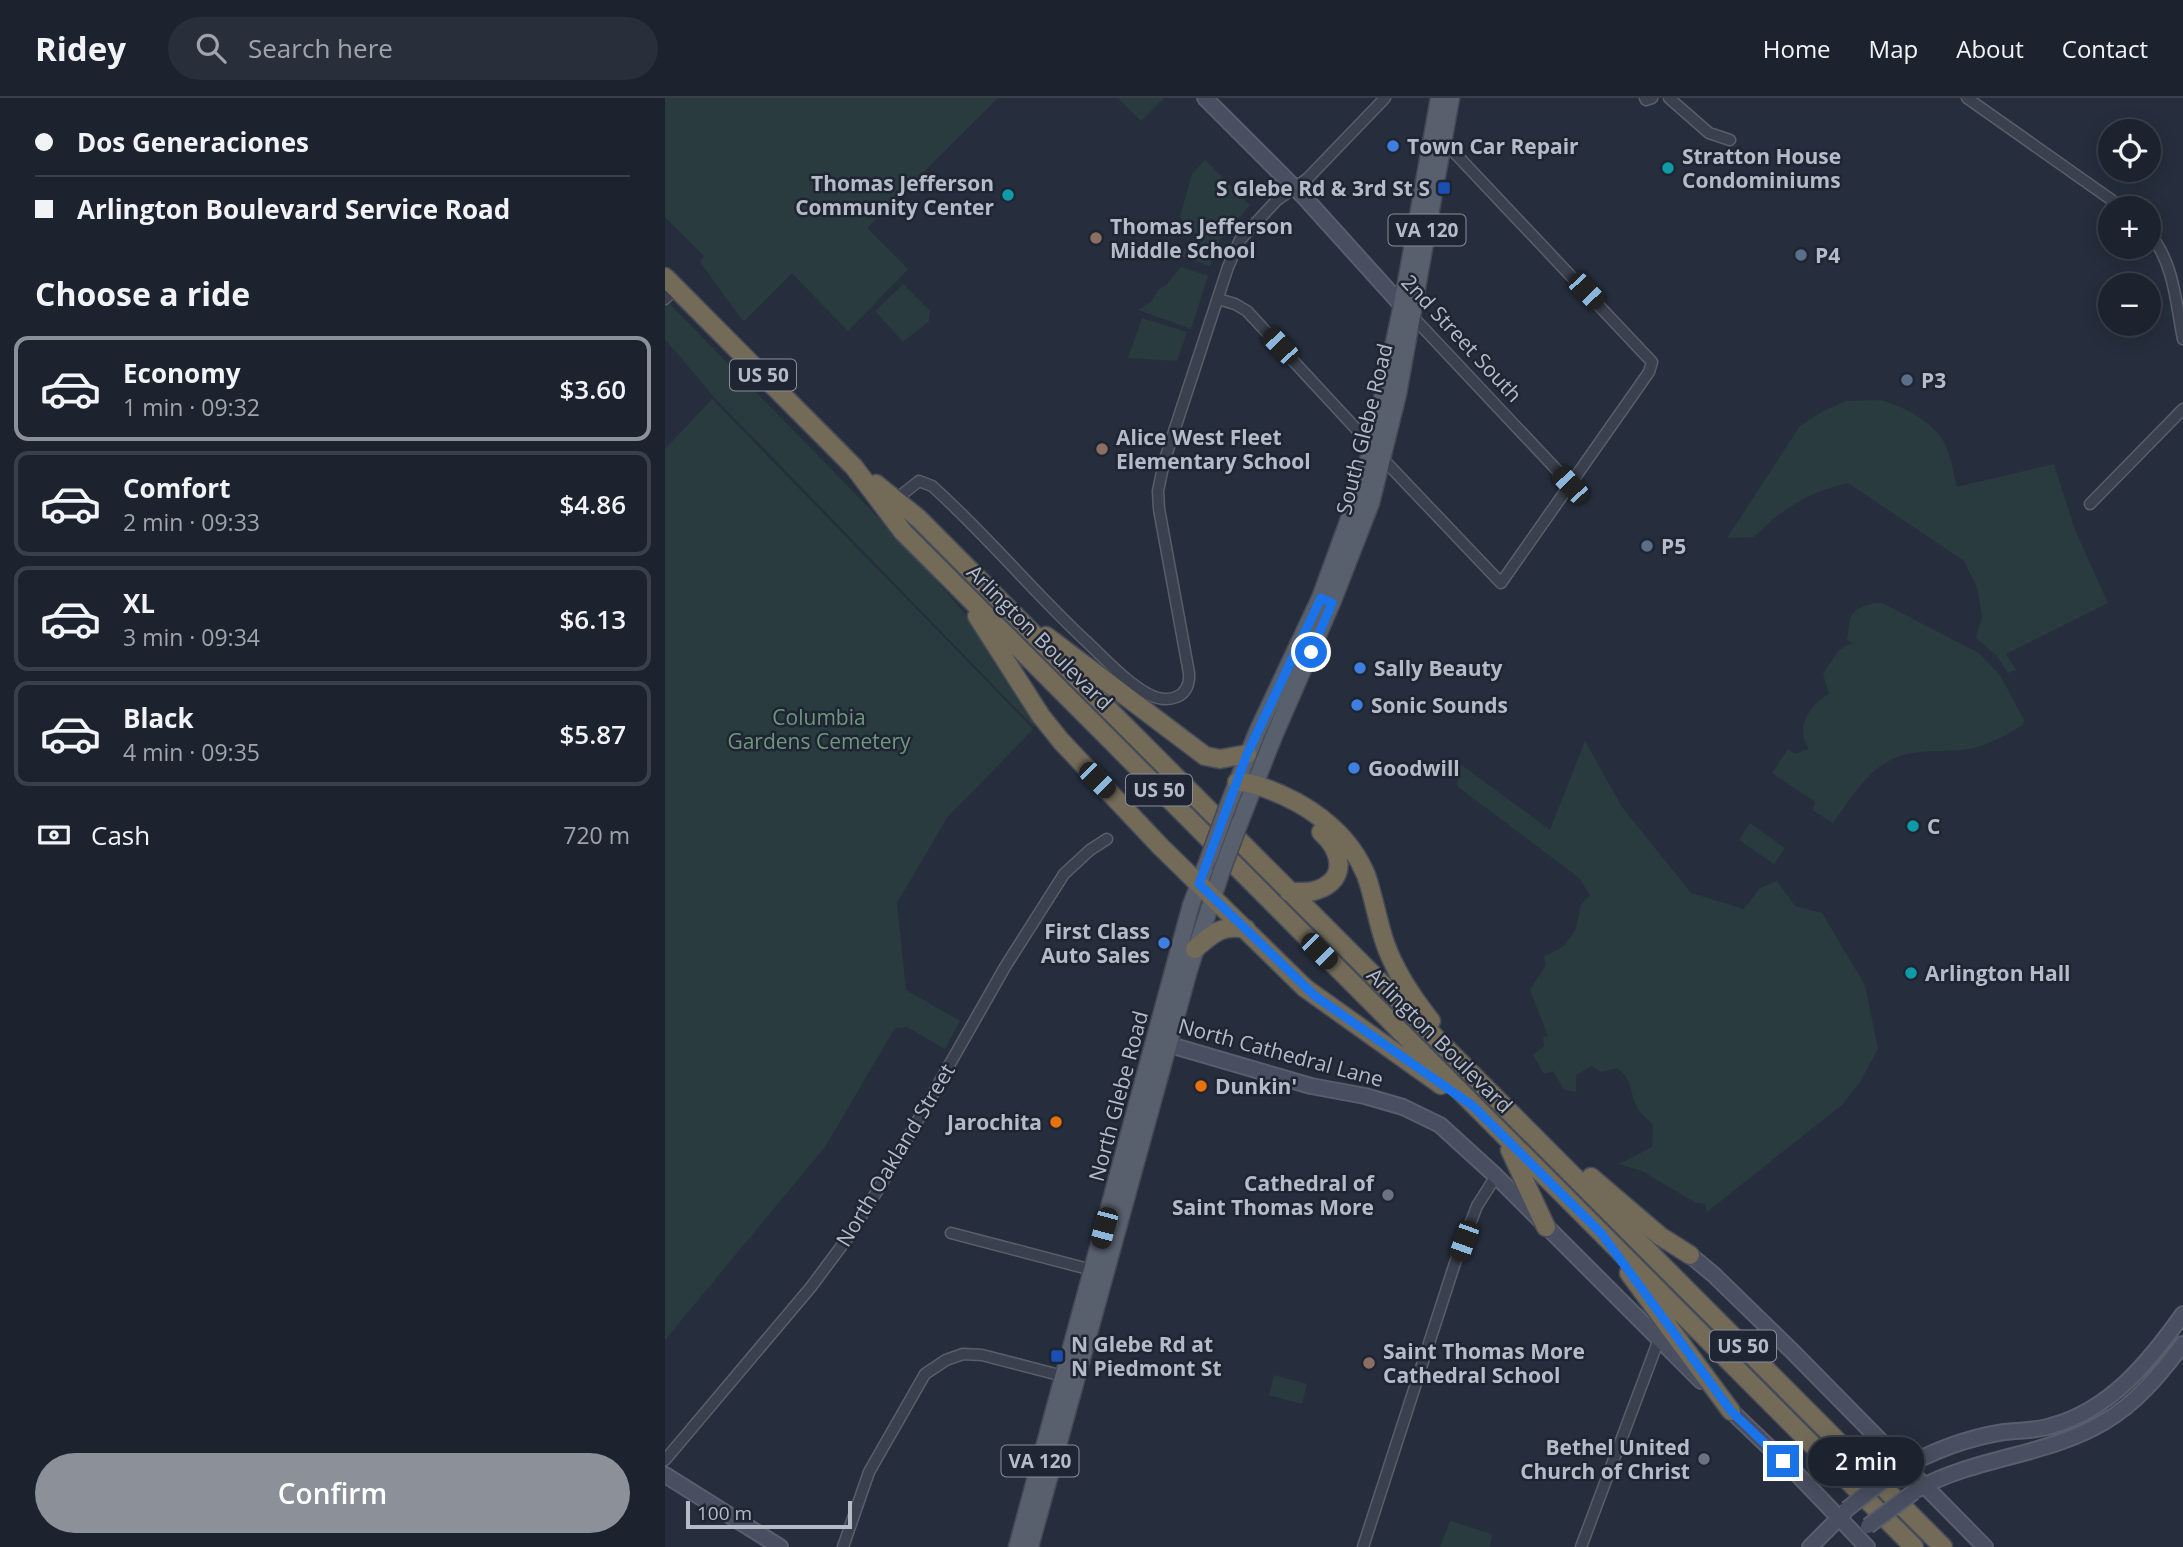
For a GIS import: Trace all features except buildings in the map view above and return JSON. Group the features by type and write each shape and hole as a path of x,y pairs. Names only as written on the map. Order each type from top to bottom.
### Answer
{"highway":[{"name":"Arlington Boulevard","path":"669,288 854,467 918,518 1943,1547"},
{"name":"Arlington Boulevard","path":"854,467 904,531 955,584 1914,1547"},
{"path":"955,584 1041,716 1061,741 1206,890 1315,996 1473,1106"},
{"path":"1010,610 1205,755 1220,759 1247,754"},
{"path":"1248,786 1306,821 1327,838 1338,852 1336,873 1326,885 1311,892 1289,892"},
{"path":"1248,786 1295,801 1330,825 1348,845 1366,877 1385,944 1402,981 1481,1084"},
{"path":"1195,949 1221,929 1246,929"},
{"path":"1504,1138 1546,1227"},
{"path":"1543,1144 1559,1149 1633,1215 1690,1255"},
{"path":"1601,1233 1731,1411"}],"main road":[{"name":"2nd Street South","path":"1205,98 1295,188 1407,311"},
{"name":"South Glebe Road","path":"1437,143 1439,98"},
{"name":"South Glebe Road","path":"1221,873 1240,822 1248,786 1282,697 1371,503 1377,452 1407,311 1437,143 1451,98"},
{"name":"South Glebe Road","path":"1208,860 1227,808 1248,786 1247,754 1282,697"},
{"name":"North Glebe Road","path":"1162,1042 1195,949 1206,890 1208,860"},
{"name":"North Glebe Road","path":"1017,1547 1070,1378 1206,890 1221,873"},
{"name":"North Cathedral Lane","path":"1162,1042 1311,1086 1365,1096 1412,1111 1440,1125 1496,1176 1731,1411 1843,1514 1856,1543"},
{"path":"1690,1255 1779,1338 1919,1489 1986,1547"},
{"path":"1810,1547 1843,1514 1900,1469 1961,1441 2050,1427 2084,1414 2116,1392 2143,1366 2183,1314"},
{"path":"1856,1543 1868,1526 1919,1489 1966,1468 2060,1441 2104,1422 2149,1387 2183,1344"},
{"name":"North Glebe Road","path":"1030,1547 1070,1378"},
{"path":"665,1475 762,1542 780,1547"}],"street":[{"path":"1385,98 1308,178 1276,201 1240,240 1218,299 1247,311 1501,583 1649,372 1652,362 1452,150 1437,143"},
{"path":"1645,98 1652,98"},
{"path":"1669,98 1709,133 1730,140"},
{"path":"1967,98 2106,196"},
{"path":"2161,250 2169,272 2183,340"},
{"name":"Arlington Boulevard","path":"895,500 919,481 932,486 1073,629 1143,691 1162,699 1174,698 1184,692 1189,678 1160,518 1158,491 1164,462 1218,299"},
{"name":"2nd Street South","path":"1407,311 1570,485"},
{"path":"2090,504 2183,409"},
{"name":"North Oakland Street","path":"665,1460 811,1287 846,1240 1005,967 1064,874 1090,850 1107,839"},
{"path":"1363,1547 1455,1263 1477,1206 1496,1176"},
{"path":"951,1233 1100,1272"},
{"path":"1581,1547 1659,1339"},
{"path":"843,1547 869,1472 925,1374 946,1360 963,1354 982,1355 1070,1378"}],"green space":[{"path":"665,98 998,98 867,228 908,269 848,331 792,273 744,321 740,317 700,262 704,256 665,217"},
{"path":"1118,98 1164,98 1141,121"},
{"path":"1205,160 1250,205 1220,240 1210,266 1179,255 1197,236 1180,217 1192,174"},
{"path":"1181,267 1208,276 1191,329 1138,310 1151,302 1158,290 1167,284"},
{"path":"903,284 930,311 929,321 903,342 875,311"},
{"path":"665,299 911,551 979,630 1041,721 1034,727 714,397 665,339"},
{"path":"1142,318 1187,332 1177,361 1128,358"},
{"name":"Columbia Gardens Cemetery","path":"712,399 1033,729 947,818 897,903 906,990 960,1021 945,1049 907,1027 895,1028 825,1147 665,1340 665,449"},
{"path":"1882,400 1915,415 1937,432 1948,450 1957,487 2054,464 2075,530 2108,603 2006,654 2016,670 2008,673 1995,654 1976,638 1982,617 1977,587 1964,561 1848,483 1797,502 1754,537 1727,538 1800,426 1821,412 1846,401"},
{"path":"1874,603 1882,603 1979,653 2000,675 2024,720 2023,725 1983,745 1957,750 1910,753 1888,761 1864,781 1833,823 1812,810 1815,802 1772,773 1788,749 1795,754 1809,749 1803,733 1806,718 1816,704 1829,694 1823,674 1839,650 1852,643 1847,640 1852,615"},
{"path":"1585,741 1622,807 1691,893 1744,909 1760,888 1777,881 1795,906 1822,913 1865,985 1878,1049 1860,1082 1843,1104 1707,1212 1705,1204 1696,1203 1642,1171 1619,1164 1652,1147 1653,1125 1638,1110 1629,1082 1617,1068 1601,1072 1592,1066 1576,1075 1576,1092 1564,1090 1553,1071 1544,1074 1533,1055 1544,1046 1543,1037 1548,1036 1530,990 1546,965 1544,957 1564,946 1576,929 1581,905 1590,895 1579,878 1457,786 1459,763 1550,830"},
{"path":"1750,823 1785,848 1774,864 1739,840"},
{"path":"1274,1375 1307,1384 1302,1404 1269,1395"},
{"path":"1450,1521 1492,1534 1490,1547 1440,1547"}],"place":[{"name":"Town Car Repair","path":"1393,146"},
{"name":"Stratton House Condominiums","path":"1668,168"},
{"name":"S Glebe Rd & 3rd St S","path":"1444,188"},
{"name":"Thomas Jefferson Community Center","path":"1008,195"},
{"name":"Thomas Jefferson Middle School","path":"1096,238"},
{"name":"P4","path":"1801,255"},
{"name":"P3","path":"1907,380"},
{"name":"Alice West Fleet Elementary School","path":"1102,449"},
{"name":"P5","path":"1647,546"},
{"name":"Sally Beauty","path":"1360,668"},
{"name":"Sonic Sounds","path":"1357,705"},
{"name":"Goodwill","path":"1354,768"},
{"name":"C","path":"1913,826"},
{"name":"First Class Auto Sales","path":"1164,943"},
{"name":"Arlington Hall","path":"1911,973"},
{"name":"Dunkin'","path":"1201,1086"},
{"name":"Jarochita","path":"1056,1122"},
{"name":"Cathedral of Saint Thomas More","path":"1388,1195"},
{"name":"N Glebe Rd at N Piedmont St","path":"1057,1356"},
{"name":"Saint Thomas More Cathedral School","path":"1369,1363"},
{"name":"Bethel United Church of Christ","path":"1704,1459"}],"route":[{"path":"1311,652 1332,603 1321,598 1247,754 1199,884 1315,996 1473,1106 1601,1233 1731,1411 1783,1461"}]}
